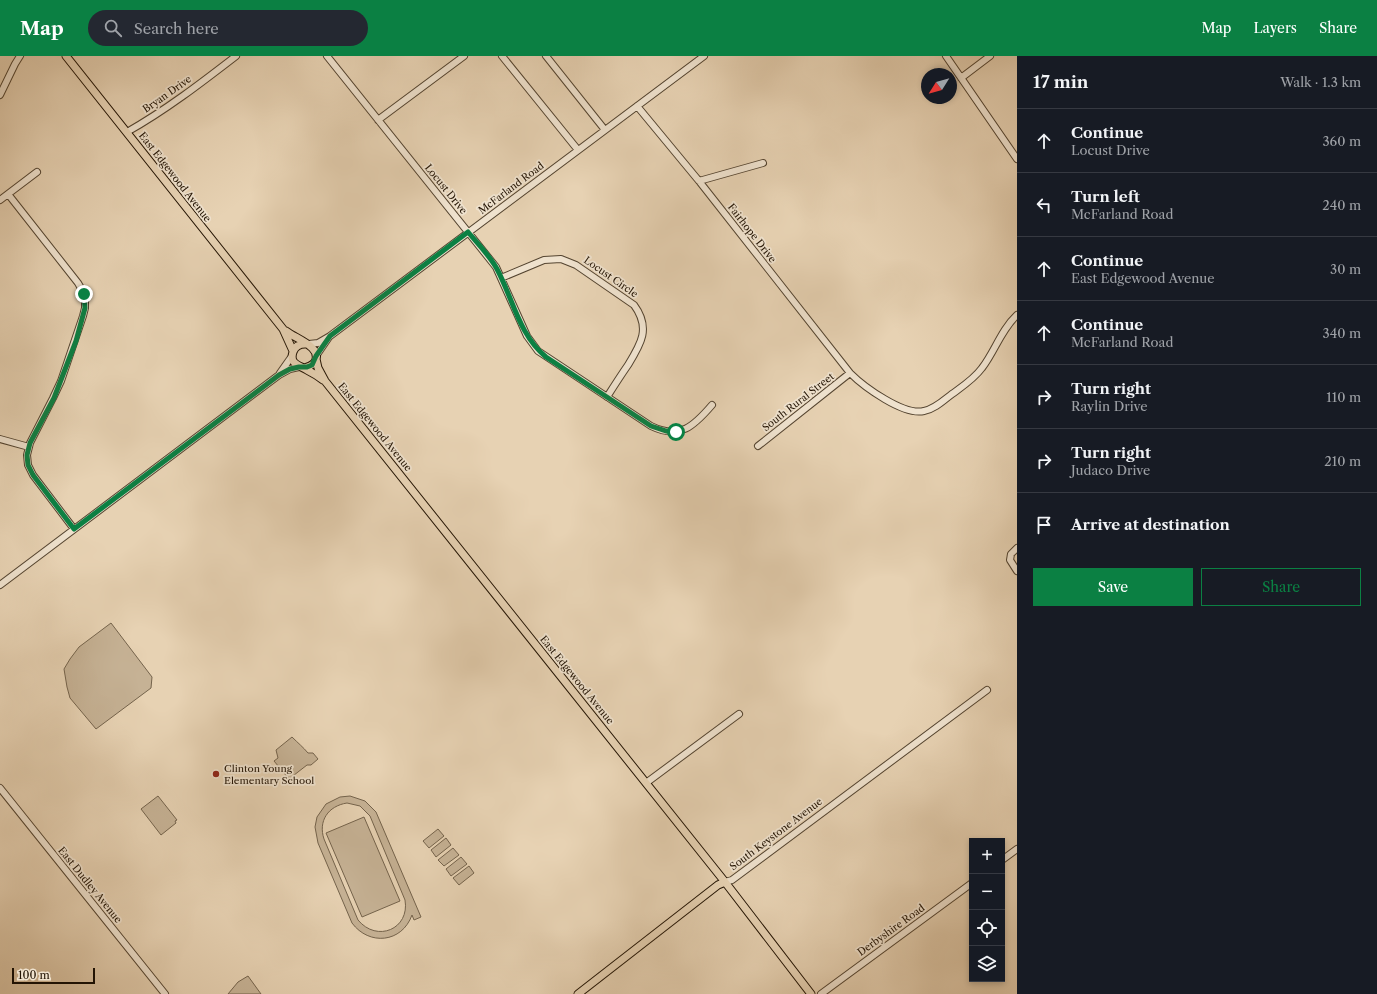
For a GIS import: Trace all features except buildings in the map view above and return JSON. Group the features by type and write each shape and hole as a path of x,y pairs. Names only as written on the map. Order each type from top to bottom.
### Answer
{"main road":[{"name":"East Edgewood Avenue","path":"66,56 283,329 292,353 293,361 325,381"},
{"name":"East Edgewood Avenue","path":"283,329 313,348 318,368 325,381 725,882 811,994"},
{"path":"292,353 298,345 307,344"},
{"path":"302,367 312,365 316,358"},
{"name":"South Keystone Avenue","path":"578,994 718,885 725,882"}],"street":[{"path":"0,95 20,56"},
{"name":"Bryan Drive","path":"127,132 149,120 179,100 236,56"},
{"name":"Locust Drive","path":"326,56 496,267 527,336 546,357 651,426 666,431 678,431 691,427 712,405"},
{"path":"378,120 464,56"},
{"path":"502,56 578,150"},
{"path":"546,56 605,130"},
{"name":"McFarland Road","path":"307,344 318,343 330,336 704,56"},
{"path":"946,56 1017,159"},
{"path":"961,78 990,56"},
{"name":"Fairhope Drive","path":"638,106 850,373 867,388 902,408 914,412 926,411 939,404 975,376 985,364 1005,329 1017,315"},
{"path":"699,181 763,163"},
{"path":"0,200 37,172"},
{"path":"8,194 78,283 84,294 85,308 76,341 54,398 28,446 28,462 33,475 74,529"},
{"name":"Locust Circle","path":"501,278 544,260 561,259 576,265 626,298 634,305 640,313 643,323 642,341 607,397"},
{"name":"McFarland Road","path":"316,358 330,336"},
{"path":"279,375 292,353"},
{"path":"0,585 279,375 290,369 302,367"},
{"name":"South Rural Street","path":"758,446 850,373"},
{"path":"0,439 28,446"},
{"path":"1017,548 1011,554 1010,558 1011,564 1017,571"},
{"name":"South Keystone Avenue","path":"725,882 732,880 987,690"},
{"path":"646,784 739,714"},
{"name":"East Dudley Avenue","path":"0,788 165,994"},
{"path":"1005,858 1017,849"},
{"name":"Derbyshire Road","path":"821,994 969,885"}],"shaded area":[{"path":"111,623 152,677 151,688 96,729 70,698 64,669 79,647"},
{"path":"292,737 308,753 313,753 318,759 311,765 307,765 289,779 274,761 278,758 276,750"},
{"path":"158,796 177,820 175,821 176,823 161,835 141,809"},
{"path":"350,796 365,801 376,812 421,917 414,920 412,915 401,931 393,936 376,938 359,930 352,923 318,843 315,827 317,817 326,804 340,797","holes":["347,803 360,806 370,816 405,900 405,910 402,919 390,930 374,931 366,927 358,920 322,832 322,826 326,815 335,807"]},
{"path":"364,817 400,901 362,917 326,833"},
{"path":"438,829 444,836 429,848 423,841"},
{"path":"446,838 451,845 436,857 431,850"},
{"path":"453,848 459,855 444,866 438,860"},
{"path":"461,857 467,864 451,876 446,869"},
{"path":"469,866 474,873 459,885 453,878"},
{"path":"248,976 261,994 228,994 238,982"}],"place":[{"name":"Clinton Young Elementary School","path":"216,774"}],"route":[{"path":"84,294 85,308 76,341 54,398 30,443 27,455 28,465 33,475 74,529 279,375 290,369 299,367 304,368 312,365 316,359 316,356 330,336 468,232 496,267 527,336 538,350 546,357 651,426 660,430 676,432"}]}
